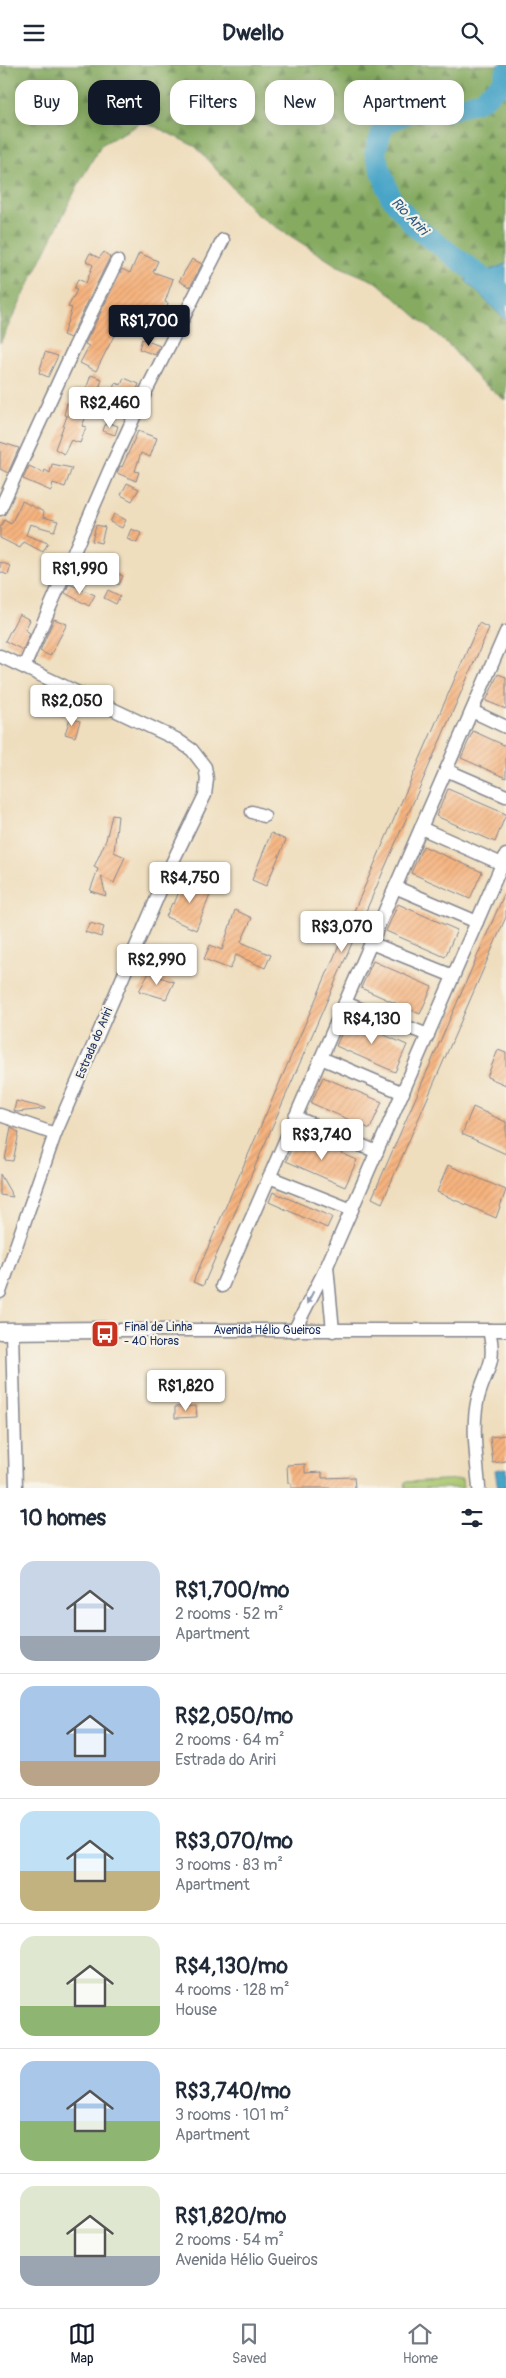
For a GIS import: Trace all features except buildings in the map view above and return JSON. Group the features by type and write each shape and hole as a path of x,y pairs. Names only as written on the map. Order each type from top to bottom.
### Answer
{"main road":[{"name":"Avenida Hélio Gueiros","path":"6,1332 105,1330"}],"street":[{"path":"24,667 146,391 223,240"},
{"path":"0,509 75,346 117,261"},
{"path":"222,1286 472,711 501,658 506,632"},
{"name":"Estrada do Ariri","path":"0,656 176,739 200,758 205,767 206,779 202,802 173,861 55,1134 0,1292"},
{"path":"472,711 506,727"},
{"path":"446,770 506,796"},
{"path":"294,1331 327,1266 352,1210 504,860 420,829"},
{"path":"395,887 477,922"},
{"path":"371,943 453,976"},
{"path":"345,1003 428,1035"},
{"path":"320,1058 403,1093"},
{"path":"0,1115 55,1134"},
{"path":"295,1117 377,1152"},
{"path":"269,1177 352,1210"},
{"path":"327,1266 333,1331"},
{"name":"Avenida Hélio Gueiros","path":"105,1330 506,1330"},
{"path":"479,1488 476,1426 478,1399 492,1361 493,1349 489,1330"},
{"path":"6,1332 16,1488"}],"green space":[{"path":"0,65 506,65 506,264 465,280 506,321 506,401 479,380 450,346 378,283 336,265 256,214 196,147 148,125 160,125 160,80 88,80 88,125 137,125 101,145 78,185 0,343"},
{"path":"462,1479 463,1488 406,1488 405,1482"}],"water":[{"path":"506,264 506,321 465,280"},
{"path":"506,1468 506,1488 498,1488 495,1470"}],"waterway":[{"name":"Rio Ariri","path":"506,72 502,83 482,100 451,110 414,111 384,124 375,153 390,196 415,227 506,295"}],"place":[{"name":"Final de Linha - 40 Horas","path":"105,1334"}]}
